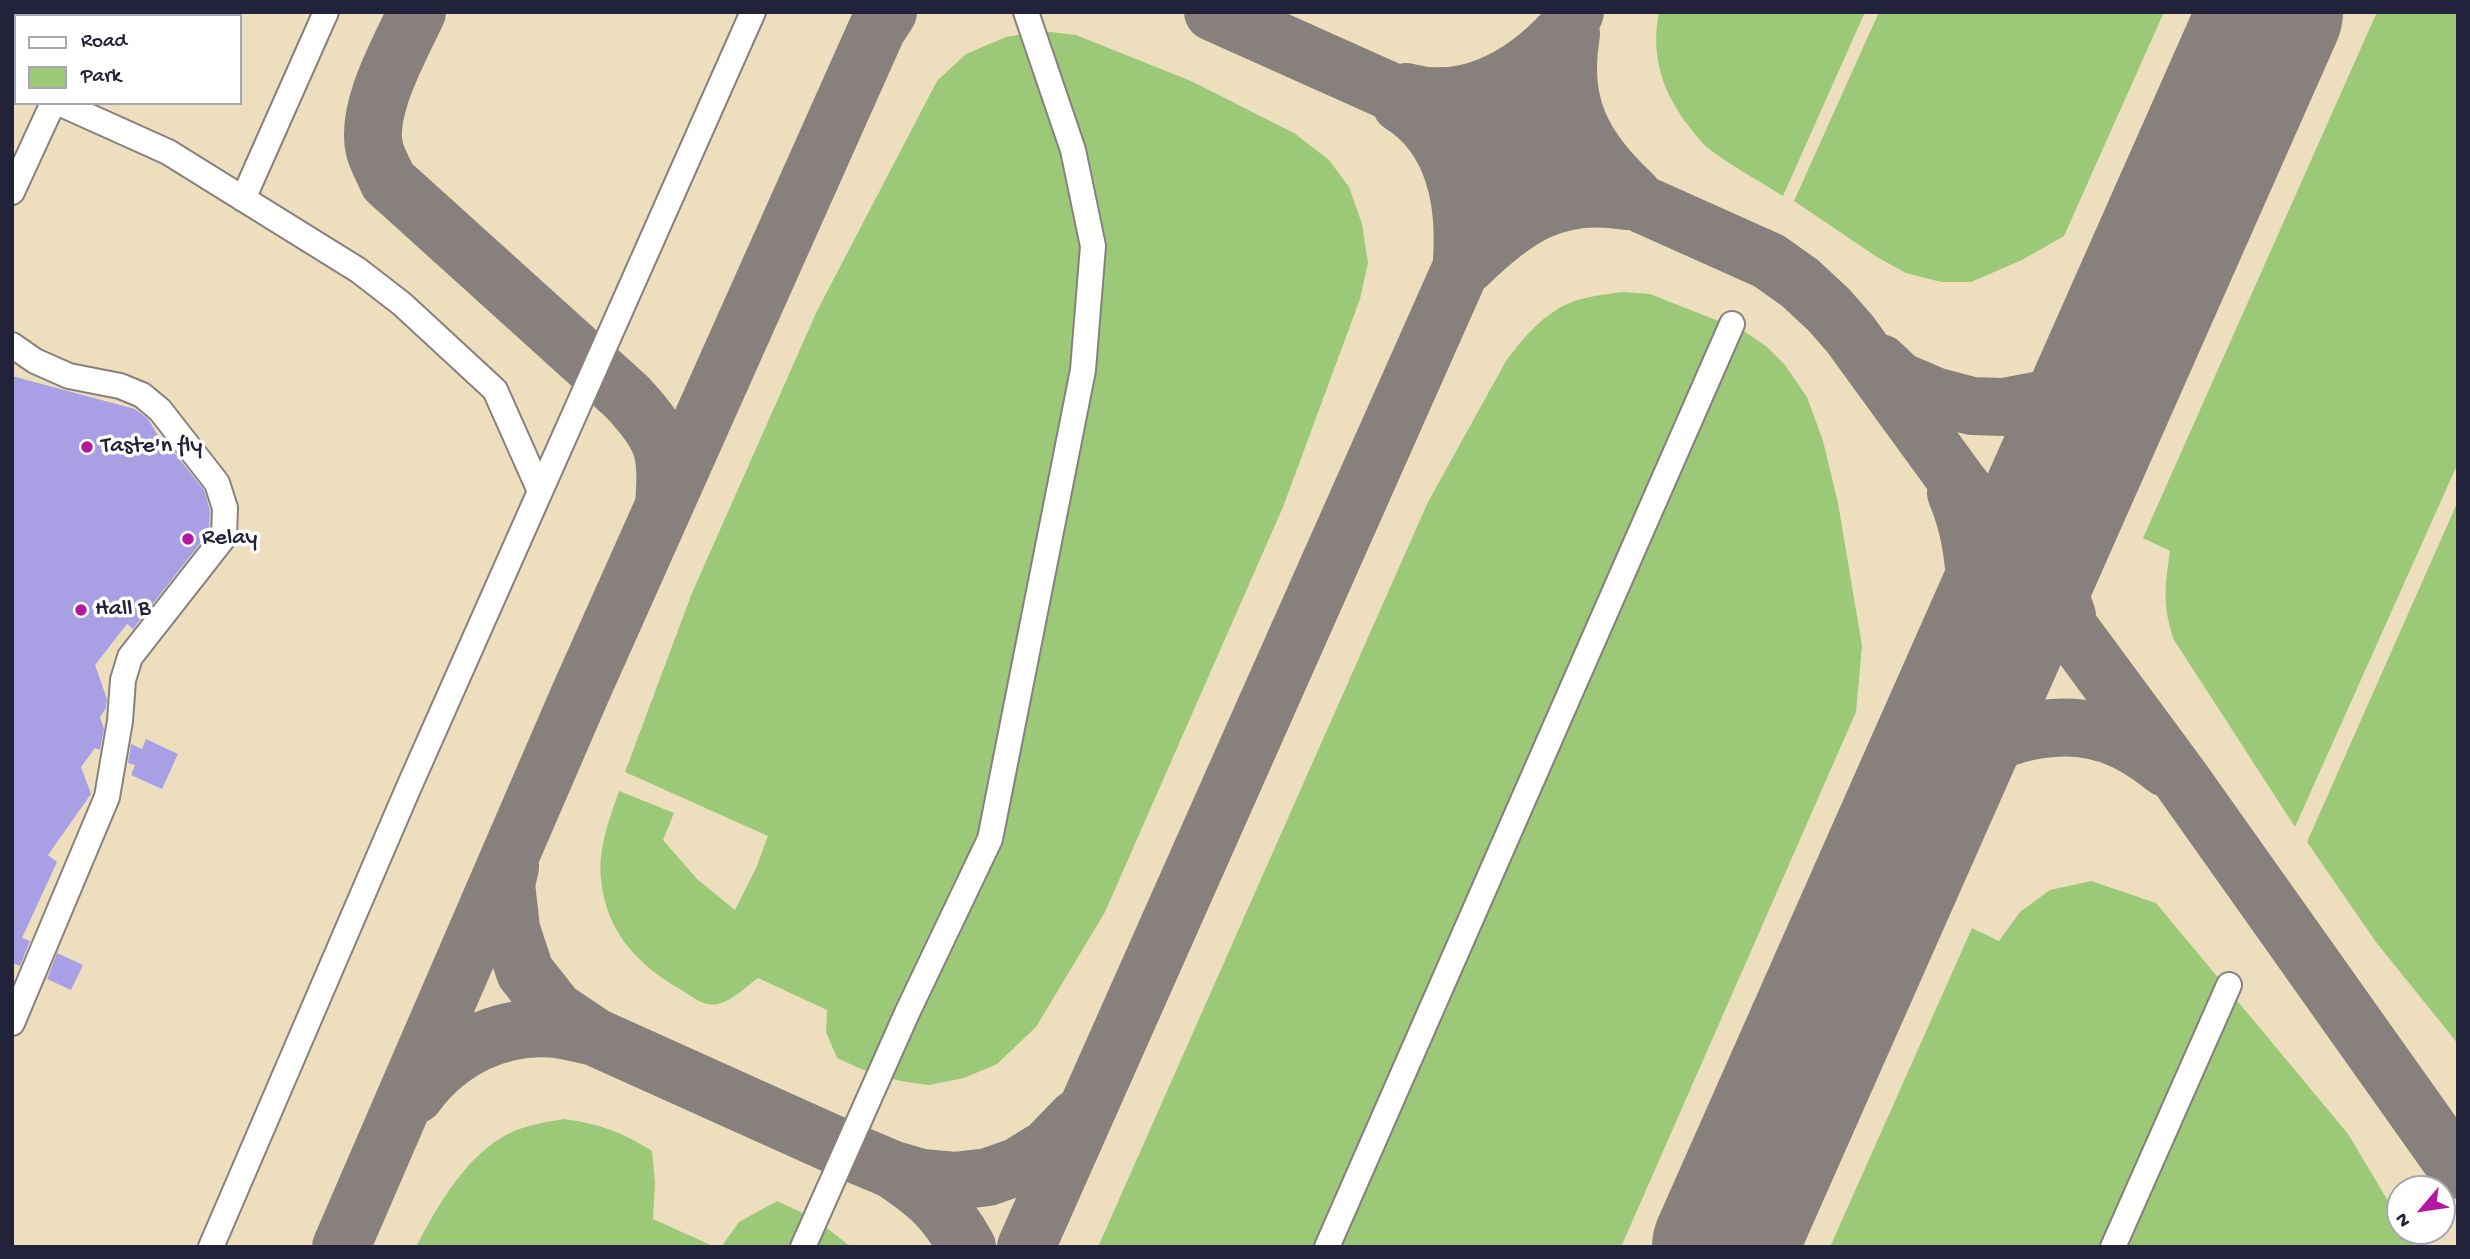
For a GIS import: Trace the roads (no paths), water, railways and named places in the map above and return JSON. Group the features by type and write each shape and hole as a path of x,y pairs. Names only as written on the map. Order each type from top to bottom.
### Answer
{"lane":[{"path":"243,199 326,12"},
{"path":"211,1247 408,789 753,12"},
{"path":"803,1247 907,1013 990,839 1083,370 1093,246 1073,150 1026,12"},
{"path":"12,192 52,105"},
{"path":"63,105 168,152 358,270 402,304 495,390 540,491"},
{"path":"1327,1247 1732,324"},
{"path":"12,345 35,362 69,376 120,386 142,395 160,410 217,483 225,508 224,537 130,657 123,680 120,721 107,797 12,1023"},
{"path":"2113,1247 2229,985"}],"place":[{"name":"Taste'n fly","path":"87,447"},
{"name":"Relay","path":"188,539"},
{"name":"Hall B","path":"81,610"}]}
